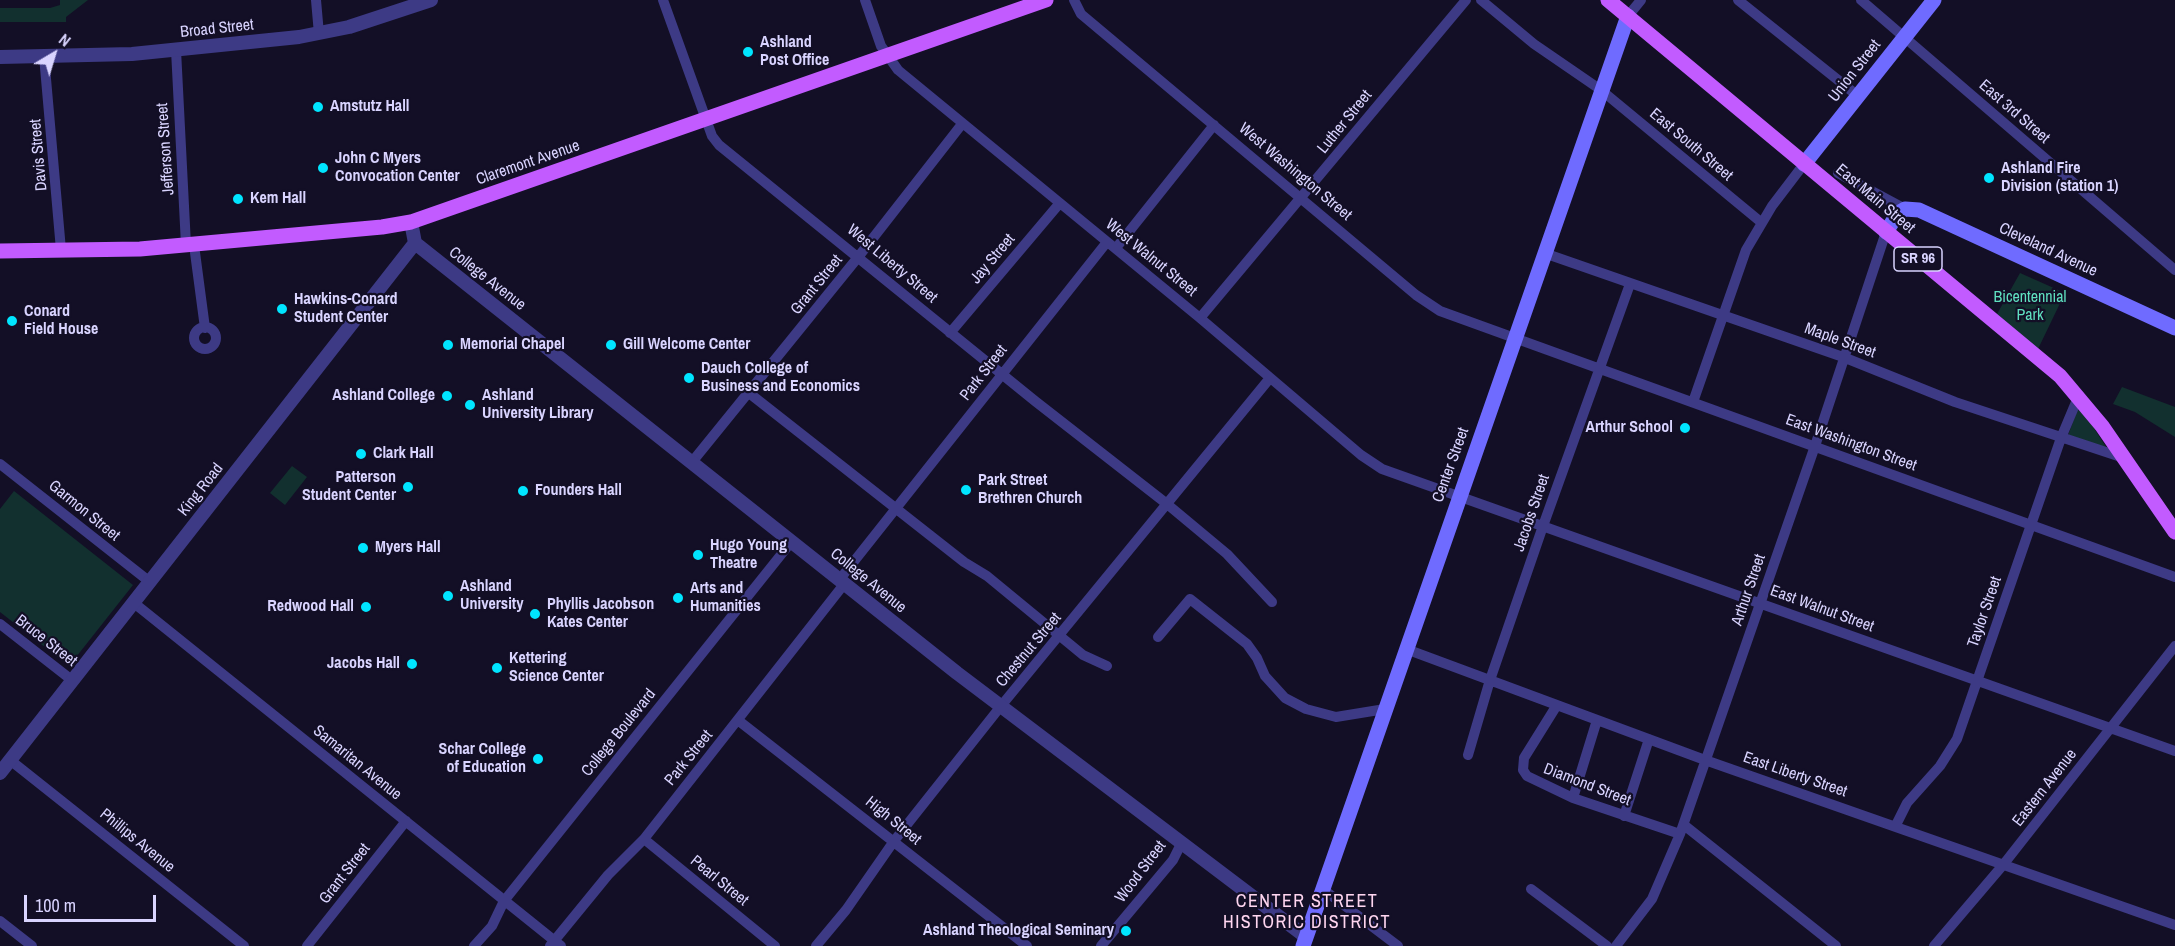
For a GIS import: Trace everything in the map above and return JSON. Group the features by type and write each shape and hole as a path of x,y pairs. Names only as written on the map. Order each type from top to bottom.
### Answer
{"main road":[{"name":"Claremont Avenue","path":"0,251 190,245 382,227 411,222 1046,0"},
{"name":"East Main Street","path":"1608,0 2052,369 2079,395 2175,532"},
{"name":"Union Street","path":"1804,164 1934,0"},
{"name":"Center Street","path":"1305,942 1628,16"},
{"path":"1886,232 1898,213 1905,209"},
{"name":"Cleveland Avenue","path":"1905,209 1919,210 2175,328"}],"street":[{"path":"316,0 319,34"},
{"name":"Broad Street","path":"0,57 176,50 319,34 404,5 431,0"},
{"name":"West Liberty Street","path":"663,0 707,119 719,145 859,256 950,333 1167,504 1227,554 1272,602"},
{"name":"West Walnut Street","path":"865,0 881,46 898,70 1382,468 1459,496"},
{"name":"West Washington Street","path":"1074,0 1081,14 1430,305 1516,338"},
{"name":"Luther Street","path":"1200,318 1303,198 1466,0"},
{"name":"East South Street","path":"1481,0 1534,44 1601,90 1762,223"},
{"name":"Center Street","path":"1628,16 1641,0"},
{"path":"1738,0 1858,96"},
{"name":"East 3rd Street","path":"1861,0 2175,270"},
{"name":"Jefferson Street","path":"176,50 190,245 205,328"},
{"name":"Davis Street","path":"44,56 61,250"},
{"name":"Grant Street","path":"692,462 963,124"},
{"name":"Park Street","path":"555,944 608,875 644,839 739,721 896,508 1002,374 1214,125"},
{"path":"1693,402 1721,315 1746,250 1762,223 1804,164"},
{"name":"Cleveland Avenue","path":"1838,173 1905,209"},
{"name":"Jay Street","path":"950,333 1059,204"},
{"path":"411,222 415,243"},
{"name":"Arthur Street","path":"1617,946 1652,899 1682,829 1815,446 1886,232"},
{"name":"College Avenue","path":"415,243 1001,706 1305,942"},
{"name":"King Road","path":"0,773 5,756 73,681 415,243"},
{"name":"Maple Street","path":"1544,253 1843,357 1955,402 2124,458"},
{"name":"Jacobs Street","path":"1468,754 1490,680 1543,526 1630,284"},
{"name":"East Washington Street","path":"1516,338 2175,577"},
{"name":"Chestnut Street","path":"816,946 846,910 894,841 1001,706 1061,636 1270,378"},
{"path":"749,393 1089,659 1107,666"},
{"name":"Taylor Street","path":"1896,825 1907,803 1950,751 1977,681 2061,438 2079,395"},
{"name":"Garmon Street","path":"0,464 150,582"},
{"name":"East Walnut Street","path":"1459,496 2175,751"},
{"name":"College Boulevard","path":"474,946 492,926 504,901 792,541"},
{"path":"1158,637 1190,599 1247,644 1257,658 1265,676 1285,698 1306,709 1336,717 1385,709"},
{"name":"Samaritan Avenue","path":"134,603 555,944"},
{"name":"Bruce Street","path":"0,624 73,681"},
{"name":"Eastern Avenue","path":"1934,946 2003,866 2175,646"},
{"name":"East Liberty Street","path":"1406,649 1706,760 2175,925"},
{"name":"Diamond Street","path":"1557,705 1527,751 1523,770 1537,783 1624,816 1682,829 1836,946"},
{"path":"1573,798 1597,720"},
{"name":"High Street","path":"739,721 1027,946"},
{"path":"1624,816 1649,739"},
{"name":"Phillips Avenue","path":"5,756 244,946"},
{"name":"Grant Street","path":"307,946 406,821"},
{"name":"Pearl Street","path":"644,839 775,946"},
{"name":"Wood Street","path":"1101,946 1173,860 1181,844"},
{"path":"1324,890 1398,946"},
{"path":"1531,890 1607,946"},
{"path":"0,921 32,946"}],"green space":[{"path":"60,0 88,0 66,17 66,22 0,22 0,8 50,8 60,5"},
{"name":"Bicentennial Park","path":"2020,273 2065,293 2038,349 1997,314"},
{"path":"2122,387 2175,407 2175,437 2135,412 2113,404"},
{"path":"2081,408 2112,456 2066,441 2077,411"},
{"path":"292,466 307,477 285,505 270,493"},
{"path":"14,491 133,585 69,666 0,612 0,509"}],"place":[{"name":"Ashland Post Office","path":"748,52"},
{"name":"Amstutz Hall","path":"318,107"},
{"name":"John C Myers Convocation Center","path":"323,168"},
{"name":"Ashland Fire Division (station 1)","path":"1989,178"},
{"name":"Kem Hall","path":"238,199"},
{"name":"Hawkins-Conard Student Center","path":"282,309"},
{"name":"Conard Field House","path":"12,321"},
{"name":"Memorial Chapel","path":"448,345"},
{"name":"Gill Welcome Center","path":"611,345"},
{"name":"Dauch College of Business and Economics","path":"689,378"},
{"name":"Ashland College","path":"447,396"},
{"name":"Ashland University Library","path":"470,405"},
{"name":"Arthur School","path":"1685,428"},
{"name":"Clark Hall","path":"361,454"},
{"name":"Patterson Student Center","path":"408,487"},
{"name":"Park Street Brethren Church","path":"966,490"},
{"name":"Founders Hall","path":"523,491"},
{"name":"Myers Hall","path":"363,548"},
{"name":"Hugo Young Theatre","path":"698,555"},
{"name":"Ashland University","path":"448,596"},
{"name":"Arts and Humanities","path":"678,598"},
{"name":"Redwood Hall","path":"366,607"},
{"name":"Phyllis Jacobson Kates Center","path":"535,614"},
{"name":"Jacobs Hall","path":"412,664"},
{"name":"Kettering Science Center","path":"497,668"},
{"name":"Schar College of Education","path":"538,759"},
{"name":"Ashland Theological Seminary","path":"1126,931"}],"district":[{"name":"CENTER STREET HISTORIC DISTRICT","path":"1307,912"}]}
